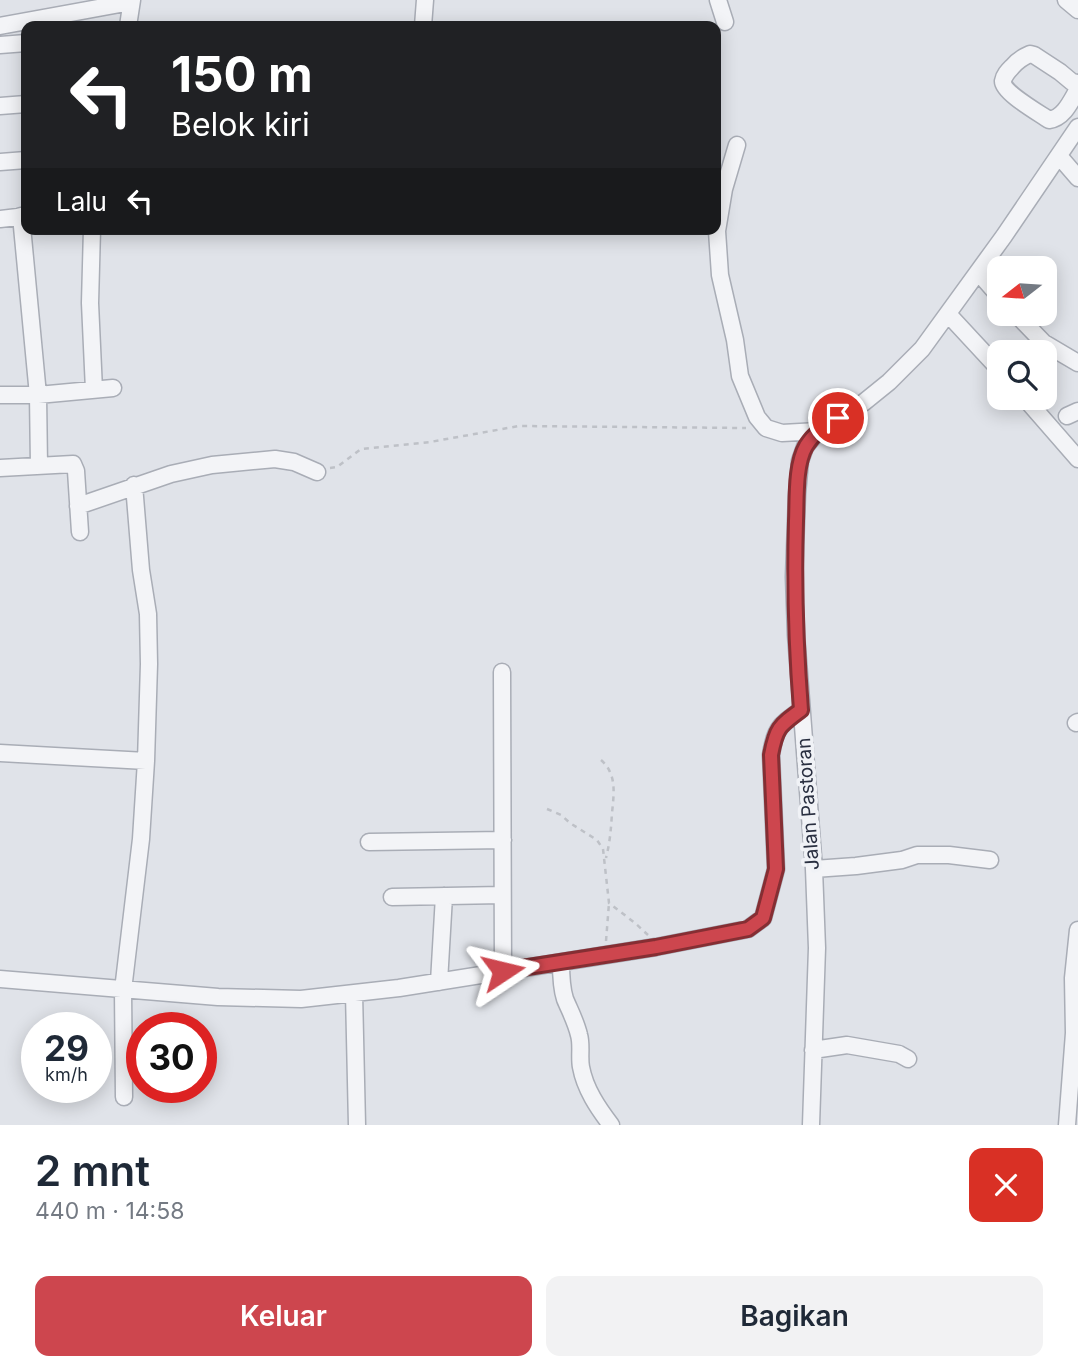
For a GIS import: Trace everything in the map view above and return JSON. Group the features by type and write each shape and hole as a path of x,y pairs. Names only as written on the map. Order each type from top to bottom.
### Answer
{"street":[{"path":"423,21 425,0"},
{"path":"718,0 724,22"},
{"path":"1066,0 1078,10"},
{"path":"26,21 131,1 129,21"},
{"path":"0,26 21,22"},
{"path":"0,45 21,43"},
{"path":"1078,83 1072,82 1030,54 1017,62 1003,78 1008,91 1049,120 1053,120 1069,105 1078,89"},
{"path":"0,106 21,104"},
{"name":"Jalan Pastoran","path":"811,1125 817,947 814,869 796,635 794,577 800,461 805,447 818,431 863,403 922,349 1078,127"},
{"path":"721,207 737,145"},
{"path":"1059,156 1078,177"},
{"path":"0,162 21,160"},
{"path":"0,219 21,216"},
{"path":"25,235 38,395 39,466"},
{"path":"92,235 90,303 94,390"},
{"path":"717,235 720,275 736,340 740,376 757,417 766,428 782,433 818,431"},
{"path":"978,272 987,282"},
{"path":"948,314 987,356"},
{"path":"1028,326 1044,343 1078,363"},
{"path":"0,395 38,395 113,388"},
{"path":"1035,410 1078,459"},
{"path":"78,506 134,485 212,465 267,460 294,462 317,472"},
{"path":"0,468 73,464 76,471 80,532"},
{"path":"124,1097 123,990 141,839 149,664 148,614 141,570 134,485"},
{"path":"502,672 503,971"},
{"path":"0,979 218,997 301,999 439,982 656,947 748,929 763,918 776,869 772,748 780,724 801,710"},
{"path":"0,753 146,761"},
{"path":"369,842 503,839"},
{"path":"814,869 902,860 918,855 949,855 990,860"},
{"path":"392,897 502,895"},
{"path":"439,982 444,896"},
{"path":"1067,1125 1074,1033 1073,978 1078,930"},
{"path":"561,961 564,997 581,1039 581,1067 585,1081 597,1107 611,1125"},
{"path":"354,993 357,1125"},
{"path":"813,1050 847,1045 899,1054 908,1059"}],"path":[{"path":"317,472 337,467 361,449 430,442 519,426 766,428"},
{"path":"601,760 612,774 615,793 611,838 605,861"},
{"path":"547,809 597,839 603,849 609,903 605,938 607,954"},
{"path":"609,903 645,931 656,947"}],"route":[{"path":"503,971 656,947 748,929 763,918 776,869 771,755 773,741 780,724 801,710 794,577 800,461 805,447 818,431 838,418"}]}
